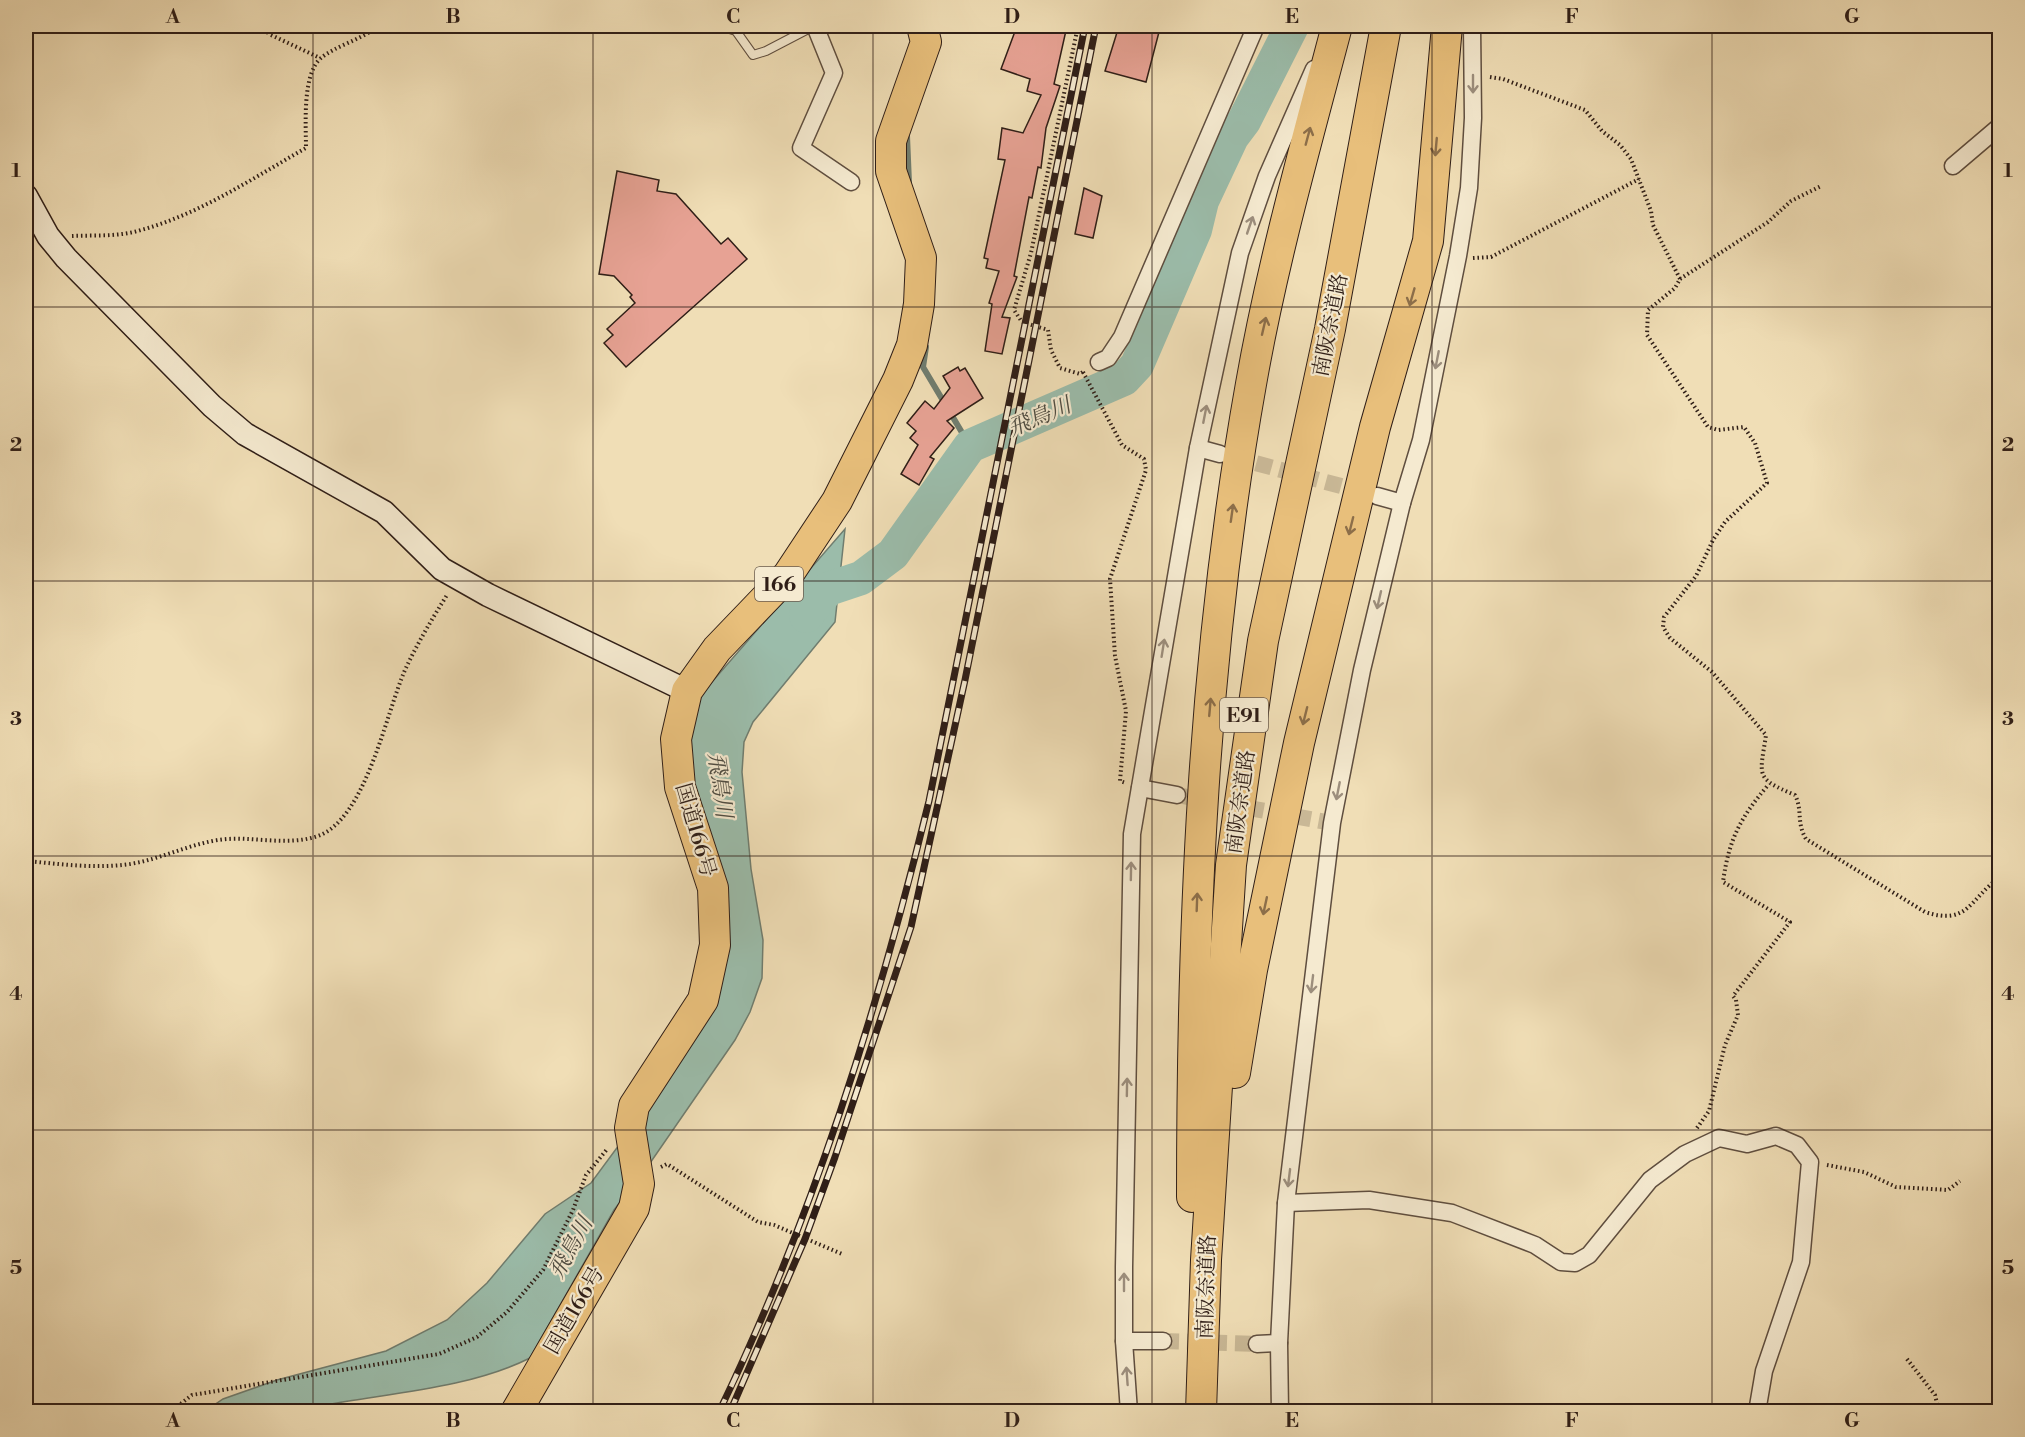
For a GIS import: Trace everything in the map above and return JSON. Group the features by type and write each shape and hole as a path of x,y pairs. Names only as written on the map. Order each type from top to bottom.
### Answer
{"highway":[{"name":"国道166号","path":"516,1412 634,1208 638,1187 631,1124 634,1106 703,1000 715,945 713,888 680,786 676,739 687,691 717,649 788,575 837,501 898,380 912,345 919,304 921,258 891,171 891,141 926,42 922,26"},
{"path":"1199,1257 1192,1054 1199,848 1217,618 1251,383 1297,179 1335,26"},
{"path":"1199,1257 1252,970 1299,743 1376,427 1428,241 1447,26"},
{"name":"南阪奈道路","path":"1188,1412 1231,865 1263,641 1330,329 1379,28"},
{"name":"南阪奈道路","path":"1199,1257 1201,1412"}],"street":[{"path":"814,26 834,73 801,148 851,182"},
{"path":"1099,362 1108,358 1122,337 1256,26"},
{"path":"1129,1412 1124,1341 1132,834 1170,598 1198,448 1240,253 1267,176 1335,26"},
{"path":"1280,1412 1279,1343 1286,1203 1332,823 1362,669 1402,503 1421,440 1457,259 1469,188 1473,75 1472,26"},
{"path":"1953,166 2000,126"},
{"path":"26,196 48,236 66,258 212,406 245,434 384,512 442,569 488,595 687,691"},
{"path":"1198,448 1220,453"},
{"path":"1377,496 1402,503"},
{"path":"1140,788 1178,795"},
{"path":"1286,1203 1369,1200 1452,1213 1535,1245 1561,1262 1575,1263 1589,1255 1650,1180 1685,1154 1719,1138 1747,1144 1776,1136 1797,1145 1810,1162 1801,1262 1764,1371 1757,1412"},
{"path":"1124,1341 1164,1341"},
{"path":"1257,1344 1279,1343"}],"lane":[{"path":"721,26 736,31 753,55 766,51 814,26"}],"path":[{"path":"261,26 269,34 320,58"},
{"path":"48,236 109,235 139,231 166,222 214,200 306,148 306,101 310,80 320,58 363,37 378,26"},
{"path":"1078,26 1031,253 1014,310 1022,322 1048,330 1051,350 1060,368 1080,374 1099,362"},
{"path":"1473,75 1503,79 1585,110 1626,152 1639,179 1653,225 1680,279"},
{"path":"1457,259 1491,257 1639,179"},
{"path":"1821,186 1791,201 1768,222 1680,279 1675,288 1648,310 1647,336 1708,427 1718,430 1744,427 1755,443 1767,483 1725,522 1713,540 1696,576 1664,617 1663,627 1670,638 1712,672 1766,735 1761,766 1763,778 1769,784 1795,795 1800,805 1799,826 1806,839 1925,912 1944,918 1957,915 2000,877"},
{"path":"1085,376 1122,445 1144,459 1146,470 1110,579 1115,656 1126,711 1120,781 1140,788"},
{"path":"26,861 95,867 130,864 165,856 192,845 227,839 263,841 319,836 345,815 370,768 404,672 430,622 458,577"},
{"path":"1707,1144 1696,1137 1696,1129 1709,1111 1725,1045 1738,1015 1736,1000 1732,996 1790,922 1723,882 1727,854 1744,814 1769,784"},
{"path":"170,1412 192,1395 439,1354 477,1337 507,1312 543,1270 573,1210 586,1175 631,1124"},
{"path":"1810,1162 1864,1172 1896,1187 1948,1190 1960,1181"},
{"path":"638,1187 659,1168 667,1164 747,1216 842,1254"},
{"path":"1907,1359 1935,1395 1939,1412"}],"water":[{"path":"845,529 835,622 753,722 744,742 742,772 751,869 763,940 762,978 750,1012 735,1040 648,1166 614,1210 530,1358 507,1368 456,1383 325,1405 305,1411 204,1412 223,1399 277,1380 386,1351 447,1320 487,1283 545,1214 591,1183 653,1099 713,999 688,765 691,727 698,698"}],"building":[{"path":"1017,26 1067,26 1054,84 1060,86 1046,128 1041,168 1038,167 1032,198 1029,197 1014,276 1017,277 1002,317 1010,318 1002,354 985,351 992,304 989,303 999,271 986,268 988,259 984,258 1005,160 998,159 1002,128 1023,133 1041,95 1027,91 1030,79 1001,69"},
{"path":"1119,26 1135,26 1159,32 1146,82 1105,71"},
{"path":"617,171 659,180 657,191 676,194 721,244 728,238 747,259 626,367 604,343 613,335 607,329 635,303 630,297 632,295 614,276 599,274"},
{"path":"1084,188 1102,196 1093,238 1075,234"},
{"path":"958,367 960,371 965,368 983,398 947,421 954,428 930,457 934,459 919,485 901,474 918,445 910,438 916,431 907,423 925,401 934,409 950,388 943,376"}],"waterway":[{"name":"飛鳥川","path":"806,616 828,589 861,578 893,554 970,446 1124,379 1137,365 1195,230 1202,201 1232,137 1244,121 1292,26"},
{"path":"907,136 909,183"},
{"path":"926,347 923,367 970,446"}],"tunnel":[{"path":"1233,457 1367,493"},
{"path":"1177,795 1332,823"},
{"path":"1163,1341 1257,1344"}],"railway":[{"path":"719,1412 753,1338 813,1188 865,1035 909,879 929,801 1085,26"},
{"path":"730,1412 805,1239 835,1157 911,927 965,680 1096,26"}]}
